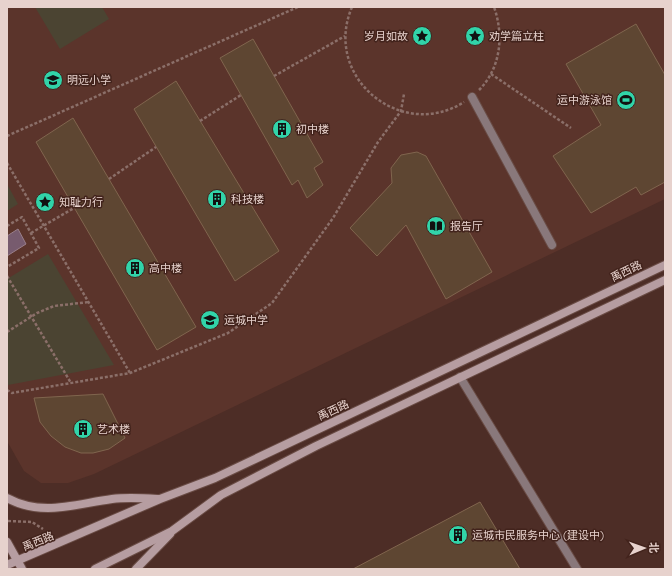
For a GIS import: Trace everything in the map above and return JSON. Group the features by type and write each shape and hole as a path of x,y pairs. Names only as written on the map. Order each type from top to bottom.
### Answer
{"main road":[{"name":"禹西路","path":"7,566 160,499 216,478 665,265"},
{"path":"96,569 172,531 221,495 460,377 665,280"},
{"path":"7,498 24,506 47,509 67,508 113,499 134,497 160,499"},
{"path":"136,569 172,531"},
{"path":"7,542 22,569"}],"lane":[{"path":"472,97 552,245"},
{"path":"460,377 577,569"}],"path":[{"path":"7,136 298,7"},
{"path":"352,7 348,16 345,36 347,53 352,68 360,83 385,105 401,111 419,114 438,113 456,107 472,97 483,86 491,74 498,56 501,38 499,19 494,7"},
{"path":"274,76 345,36"},
{"path":"491,74 571,128"},
{"path":"7,390 12,393 130,373 228,333 272,303 333,218 378,142 401,111 404,94"},
{"path":"200,121 241,95"},
{"path":"109,179 156,147"},
{"path":"7,163 130,373"},
{"path":"31,233 74,208"},
{"path":"7,226 22,217 39,248 7,267"},
{"path":"7,276 71,383"},
{"path":"7,332 54,306 89,302"},
{"path":"8,521 32,522 43,529"}],"shaded area":[{"name":"运城中学","path":"7,7 665,7 665,199 94,474 68,483 41,483 24,471 7,441"},
{"path":"35,7 102,7 109,19 60,49"},
{"path":"7,184 18,204 7,211"},
{"path":"18,229 26,244 7,256 7,236"},
{"path":"48,254 114,365 8,385 7,279"}],"building":[{"name":"运中游泳馆","path":"636,24 665,75 665,182 641,195 636,187 591,213 553,156 601,125 566,64"},
{"name":"初中楼","path":"253,39 323,162 314,168 323,185 307,198 298,180 292,185 220,58"},
{"name":"科技楼","path":"176,81 279,251 235,281 134,109"},
{"name":"高中楼","path":"73,118 196,327 157,350 36,142"},
{"name":"报告厅","path":"417,152 426,156 492,272 446,299 406,225 377,256 350,228 392,183 391,168 401,155"},
{"name":"艺术楼","path":"103,394 125,438 109,449 93,453 81,453 65,447 51,436 40,422 34,398"},
{"name":"运城市民服务中心 (建设中)","path":"480,502 520,569 353,569"}],"place":[{"name":"岁月如故","path":"422,36"},
{"name":"劝学篇立柱","path":"475,36"},
{"name":"明远小学","path":"53,80"},
{"name":"运中游泳馆","path":"626,100"},
{"name":"初中楼","path":"282,129"},
{"name":"科技楼","path":"217,199"},
{"name":"知耻力行","path":"45,202"},
{"name":"报告厅","path":"436,226"},
{"name":"高中楼","path":"135,268"},
{"name":"运城中学","path":"210,320"},
{"name":"艺术楼","path":"83,429"},
{"name":"运城市民服务中心 (建设中)","path":"458,535"}]}
